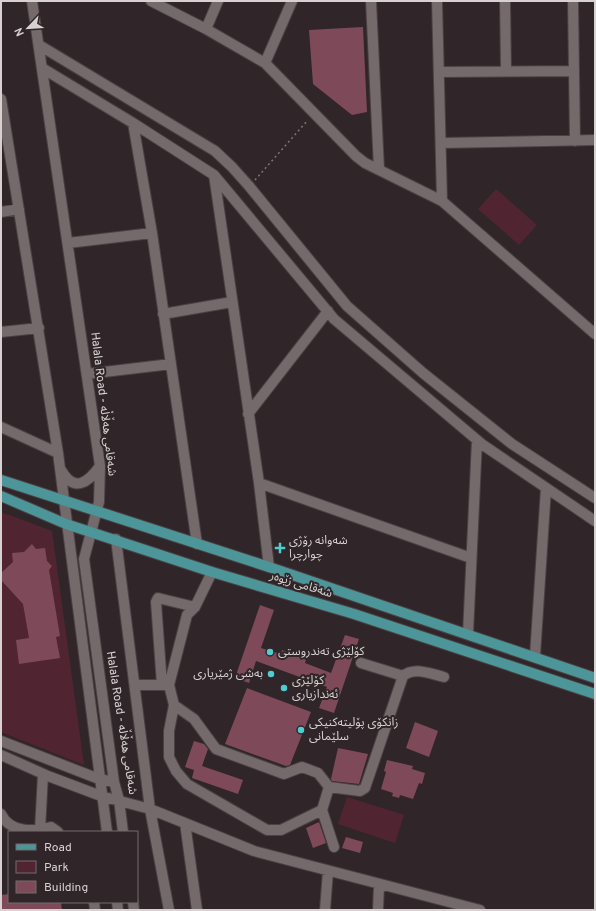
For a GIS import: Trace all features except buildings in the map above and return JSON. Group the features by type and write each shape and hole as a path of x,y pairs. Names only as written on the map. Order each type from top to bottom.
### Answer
{"main road":[{"name":"شەقامی زێوەر","path":"1,480 269,567 535,656 595,678"},
{"name":"شەقامی زێوەر","path":"1,496 66,524 116,539 212,572 354,614 595,694"}],"street":[{"name":"Halala Road - شەقامی هەڵاڵە","path":"32,1 100,466 100,492 97,512 90,531 84,559 114,782 119,800 123,831"},
{"path":"151,1 206,29 265,63 313,114 356,156 365,163 442,201 595,334"},
{"path":"206,29 218,1"},
{"path":"265,63 292,1"},
{"path":"371,1 378,169"},
{"path":"437,1 442,201"},
{"path":"505,1 506,71"},
{"path":"573,1 575,141"},
{"path":"39,45 215,151 249,186 347,306 423,373 512,444 595,498"},
{"path":"42,68 133,123 214,175 334,319 477,440 595,521"},
{"path":"439,72 574,71"},
{"path":"1,99 61,470 66,524 98,779 107,831"},
{"path":"133,123 152,233 170,364 198,544"},
{"path":"441,143 595,140"},
{"path":"214,175 259,484 269,567"},
{"path":"1,212 19,209"},
{"path":"68,243 152,233"},
{"path":"163,314 232,302"},
{"path":"248,414 328,311"},
{"path":"1,332 39,328"},
{"path":"87,374 170,364"},
{"path":"412,385 423,373"},
{"path":"1,427 58,452"},
{"path":"468,634 477,440"},
{"path":"61,470 66,478 74,483 83,483 91,478 100,466"},
{"path":"259,484 472,558"},
{"path":"535,656 546,488"},
{"path":"116,539 150,809 169,910"},
{"path":"166,685 187,615 196,607 212,572"},
{"path":"196,607 158,598 156,602 166,685 174,704 194,719 216,749 284,774 302,767 318,773 328,787 360,791 365,788 403,676 408,672 415,671 444,678"},
{"path":"361,663 403,676"},
{"path":"135,685 166,685"},
{"path":"174,704 169,731 169,757 176,771 187,784 267,830 281,830 322,810"},
{"path":"1,741 98,779 114,782"},
{"path":"1,755 43,774 101,796 150,809 254,851 379,884 449,906 480,910"},
{"path":"40,830 43,774"},
{"path":"328,787 322,810 334,847"},
{"path":"1,814 6,823 17,829 40,830 51,827 57,831"},
{"path":"185,823 196,910"},
{"path":"325,910 328,871"},
{"path":"378,910 379,884"}],"path":[{"path":"249,186 313,114"}],"green space":[{"path":"496,189 537,225 519,245 478,209"},
{"path":"1,512 52,531 84,765 1,732"},
{"path":"347,797 404,815 395,843 338,824"}],"place":[{"name":"شەوانە ڕۆژی چوارچرا","path":"280,548"},
{"name":"کۆلێژی تەندروستی","path":"270,652"},
{"name":"بەشی ژمێریاری","path":"271,674"},
{"name":"کۆلێژی ئەندازیاری","path":"284,688"},
{"name":"زانکۆی پۆلیتەکنیکی سلێمانی","path":"301,730"}]}
